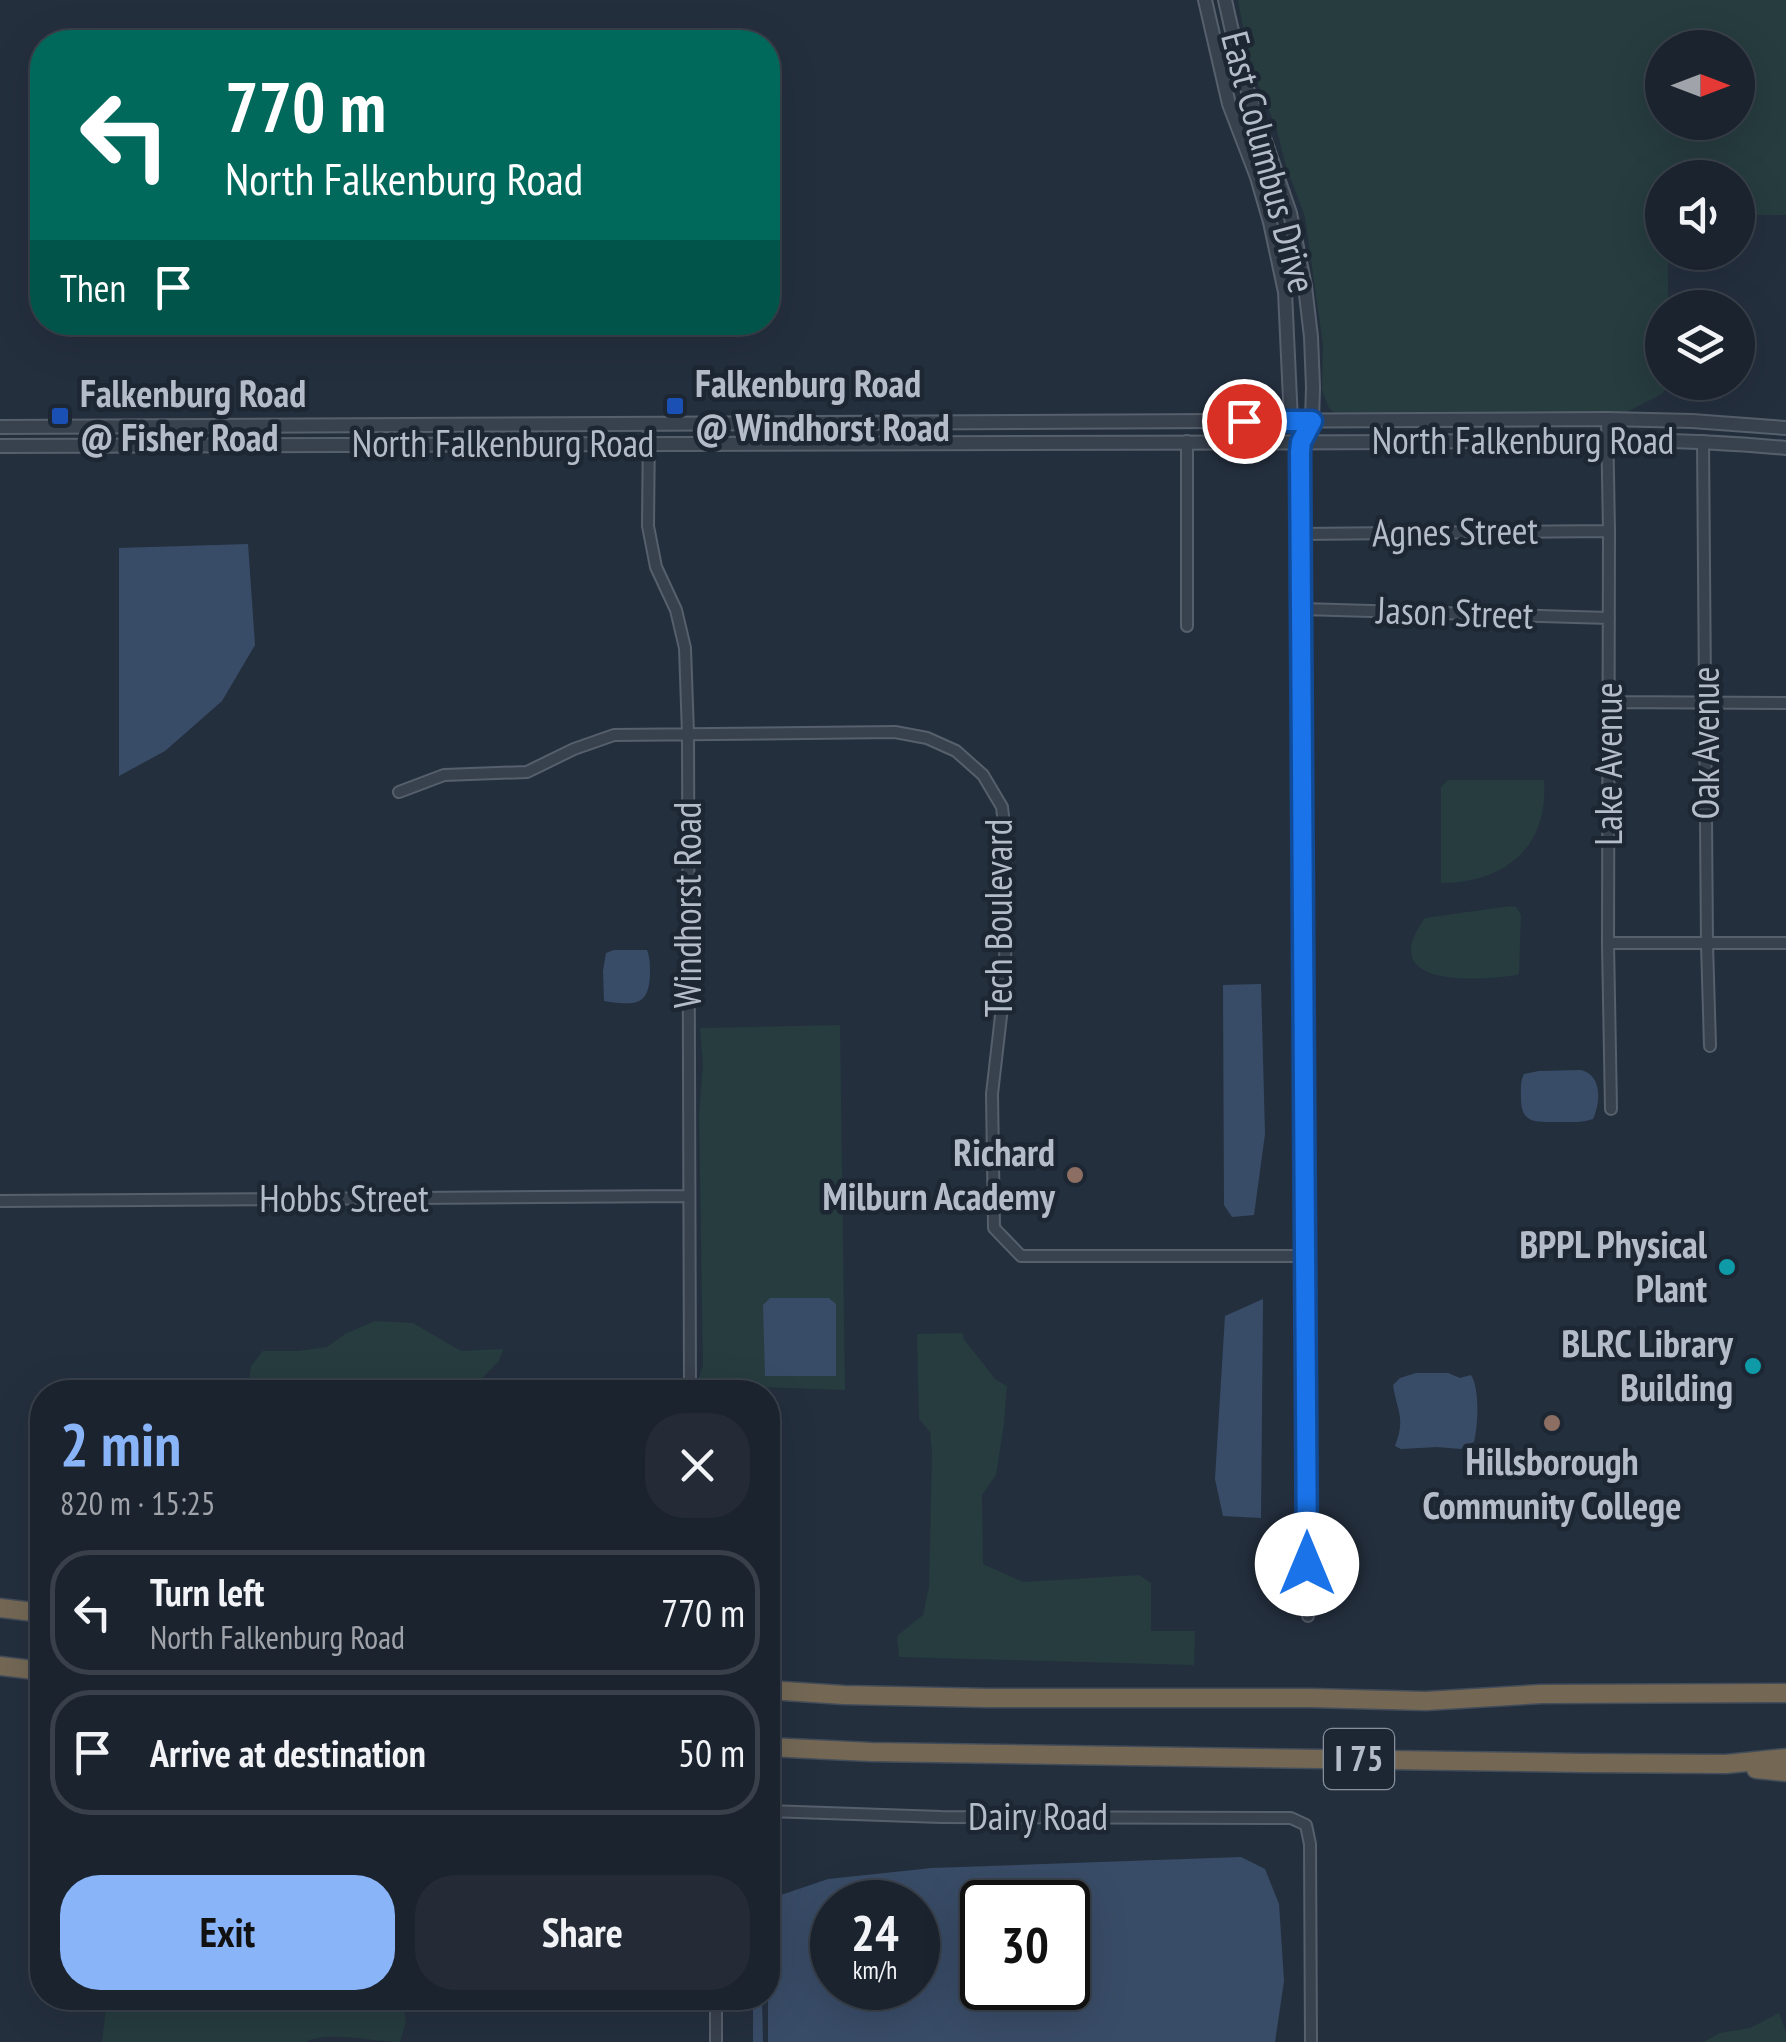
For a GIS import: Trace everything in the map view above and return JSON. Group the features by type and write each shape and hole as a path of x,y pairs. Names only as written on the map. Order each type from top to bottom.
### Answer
{"highway":[{"path":"0,1608 30,1612"},
{"path":"0,1666 30,1670"},
{"name":"I 75","path":"780,1691 988,1698 1426,1701 1542,1694 1786,1693"},
{"name":"I 75","path":"780,1748 1726,1764 1786,1758"},
{"path":"1726,1764 1786,1772"}],"street":[{"name":"East Columbus Drive","path":"1205,0 1229,104 1258,177 1270,222 1285,292 1290,421 1301,442"},
{"name":"East Columbus Drive","path":"1225,0 1241,71 1290,213 1312,337 1312,421 1301,442 1300,534 1308,1616"},
{"path":"1229,104 1250,97"},
{"name":"North Falkenburg Road","path":"0,427 1607,420 1786,428"},
{"name":"Lake Avenue","path":"1607,420 1611,1109"},
{"name":"Windhorst Road","path":"649,424 648,526 656,567 676,610 685,648 690,1380"},
{"path":"294,426 294,445"},
{"name":"North Falkenburg Road","path":"0,446 1607,439 1786,448"},
{"path":"1186,441 1187,626"},
{"name":"Oak Avenue","path":"1703,441 1710,1046"},
{"name":"Agnes Street","path":"1300,534 1609,531"},
{"name":"Jason Street","path":"1302,609 1609,618"},
{"path":"1610,702 1786,703"},
{"name":"Tech Boulevard","path":"399,792 444,776 526,772 574,749 614,736 895,732 927,738 956,750 983,775 1002,807 1006,843 1005,981 992,1094 994,1228 1022,1256 1305,1256"},
{"path":"1608,943 1786,944"},
{"name":"Hobbs Street","path":"0,1201 688,1196"},
{"name":"Dairy Road","path":"780,1811 961,1817 1290,1818 1306,1825 1310,1844 1311,2042"},
{"path":"716,2010 716,2042"}],"green space":[{"path":"1238,0 1786,0 1786,215 1755,215 1755,160 1645,160 1645,270 1668,270 1668,290 1645,290 1645,400 1650,400 1623,414 1337,416 1322,390 1323,345 1305,217 1276,127 1250,66"},
{"path":"1448,780 1544,780 1539,824 1518,857 1485,876 1441,883 1441,787"},
{"path":"1516,907 1521,915 1517,975 1436,975 1421,968 1412,957 1413,941 1425,918"},
{"path":"840,1025 845,1390 780,1388 780,1380 698,1380 703,1365 700,1028"},
{"path":"375,1321 413,1323 461,1351 503,1349 499,1361 481,1380 249,1380 251,1366 263,1351 327,1347"},
{"path":"963,1333 996,1380 1007,1386 996,1475 982,1495 983,1564 1023,1582 1139,1575 1151,1583 1151,1631 1195,1631 1194,1665 899,1657 897,1636 923,1615 929,1587 932,1452 930,1432 919,1419 917,1334"},
{"path":"106,2010 404,2010 406,2022 400,2042 325,2037 306,2042 102,2042"},
{"path":"1779,2013 1786,2042 1703,2042 1720,2033 1750,2028"}],"water":[{"path":"248,544 255,645 222,701 165,751 119,776 119,548"},
{"path":"647,950 649,985 638,1002 604,1001 606,953"},
{"path":"1261,984 1265,1134 1254,1215 1232,1217 1224,1205 1223,985"},
{"path":"1581,1070 1593,1077 1598,1090 1593,1119 1577,1122 1528,1118 1522,1107 1524,1074"},
{"path":"770,1298 829,1298 836,1304 836,1376 765,1376 763,1305"},
{"path":"1263,1299 1261,1518 1223,1516 1215,1479 1225,1316"},
{"path":"1416,1373 1448,1373 1460,1378 1471,1375 1477,1398 1474,1442 1461,1449 1395,1446 1400,1421 1393,1385"},
{"path":"1241,1857 1265,1869 1279,1904 1284,1981 1275,2042 768,2042 768,2010 780,2010 780,1895 810,1885 810,2010 940,2010 940,1880 825,1880 932,1868"},
{"path":"753,2010 762,2010 763,2042 753,2042"}],"place":[{"name":"Falkenburg Road @ Windhorst Road","path":"675,406"},
{"name":"Falkenburg Road @ Fisher Road","path":"60,416"},
{"name":"Richard Milburn Academy","path":"1075,1175"},
{"name":"BPPL Physical Plant","path":"1727,1267"},
{"name":"BLRC Library Building","path":"1753,1366"},
{"name":"Hillsborough Community College","path":"1552,1423"}],"route":[{"path":"1244,421 1312,421 1300,452 1307,1564"}]}
